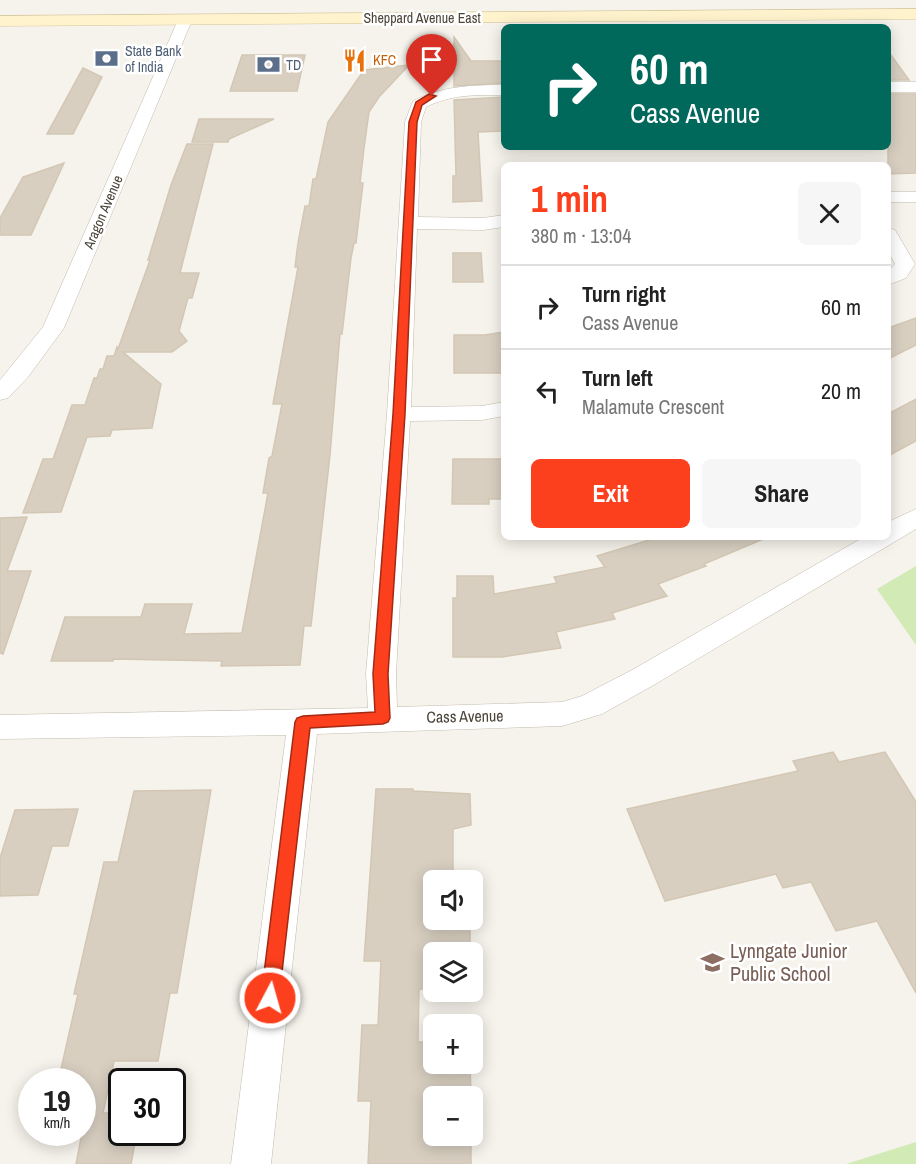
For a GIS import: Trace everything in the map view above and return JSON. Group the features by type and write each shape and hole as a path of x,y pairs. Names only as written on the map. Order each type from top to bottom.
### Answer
{"main road":[{"path":"185,20 194,0"},
{"name":"Sheppard Avenue East","path":"0,21 916,14"}],"street":[{"name":"Aragon Avenue","path":"0,393 20,372 53,328 185,20"},
{"path":"891,87 916,87"},
{"path":"383,718 381,674 399,414 410,223 413,122 419,104 432,96 452,92 501,90"},
{"path":"891,197 916,197"},
{"path":"410,223 483,224 501,221"},
{"path":"891,239 905,264 899,274 891,278"},
{"path":"399,414 482,413 501,410"},
{"path":"891,532 916,518"},
{"name":"Cass Avenue","path":"0,727 303,722 562,714 591,705 642,678 879,540"},
{"path":"251,1164 303,722"}],"green space":[{"path":"916,566 916,645 877,589"},
{"path":"916,1142 916,1164 846,1164"}],"building":[{"path":"454,37 471,61 501,61 501,83 454,86"},
{"path":"242,55 305,55 297,91 230,91"},
{"path":"891,55 909,80 891,80"},
{"path":"409,65 379,97 369,112 360,183 363,183 356,243 354,243 351,258 342,334 340,334 330,455 311,626 304,626 300,665 221,666 222,661 113,659 113,661 51,661 65,617 141,617 145,604 192,604 184,634 242,633 268,493 263,493 269,458 272,456 282,404 273,404 298,267 295,267 298,243 305,206 309,206 313,179 316,179 328,122 364,70"},
{"path":"83,68 102,77 73,134 47,134"},
{"path":"891,94 916,94 916,173 891,174 891,162 888,162 888,150 891,150"},
{"path":"501,97 501,131 478,132 482,201 453,202 453,176 456,176 454,100"},
{"path":"199,119 274,119 229,139 228,142 192,142"},
{"path":"187,144 213,144 180,273 199,273 192,298 188,298 179,331 187,341 172,352 123,352 161,384 152,428 112,430 110,436 87,437 61,512 23,513 43,459 53,459 72,405 85,405 94,378 97,378 100,369 103,369 107,356 114,356 117,347 118,349 150,260 148,260 171,185"},
{"path":"64,163 31,235 0,235 0,218 23,177"},
{"path":"453,253 481,253 483,282 453,282"},
{"path":"916,318 916,345 891,358 891,327"},
{"path":"501,332 501,373 454,373 454,335"},
{"path":"916,399 916,441 891,454 891,412"},
{"path":"453,459 501,459 501,499 489,499 489,504 452,504"},
{"path":"27,517 7,571 31,571 3,654 0,653 0,518"},
{"path":"649,540 761,540 704,564 706,566 658,584 667,596 612,613 615,619 556,632 561,648 502,657 453,657 453,598 457,598 457,576 493,576 494,594 557,583 554,577 605,567 597,556"},
{"path":"833,752 839,762 885,752 916,802 916,993 877,921 836,931 811,882 783,888 776,874 665,901 627,809 798,771 793,761"},
{"path":"376,789 413,789 413,791 470,794 471,825 453,829 453,870 423,870 423,930 470,930 470,942 423,942 423,989 419,989 418,1042 423,1042 423,1074 470,1074 471,1086 423,1086 423,1146 471,1146 471,1164 368,1164 371,1101 358,1101 362,1025 378,1025 381,961 364,961"},
{"path":"211,790 177,993 170,993 158,1061 114,1061 113,1068 108,1068 108,1089 103,1113 108,1113 108,1146 134,1146 131,1164 76,1164 79,1146 96,1146 96,1068 61,1068 78,994 74,994 104,862 118,862 134,791"},
{"path":"78,809 68,846 52,846 38,895 0,896 0,858 15,810"}],"place":[{"name":"State Bank of India","path":"107,59"},
{"name":"KFC","path":"355,60"},
{"name":"TD","path":"268,65"},
{"name":"Lynngate Junior Public School","path":"712,962"}],"route":[{"path":"270,998 303,722 383,718 381,674 399,414 410,223 413,122 419,104 432,96"}]}
